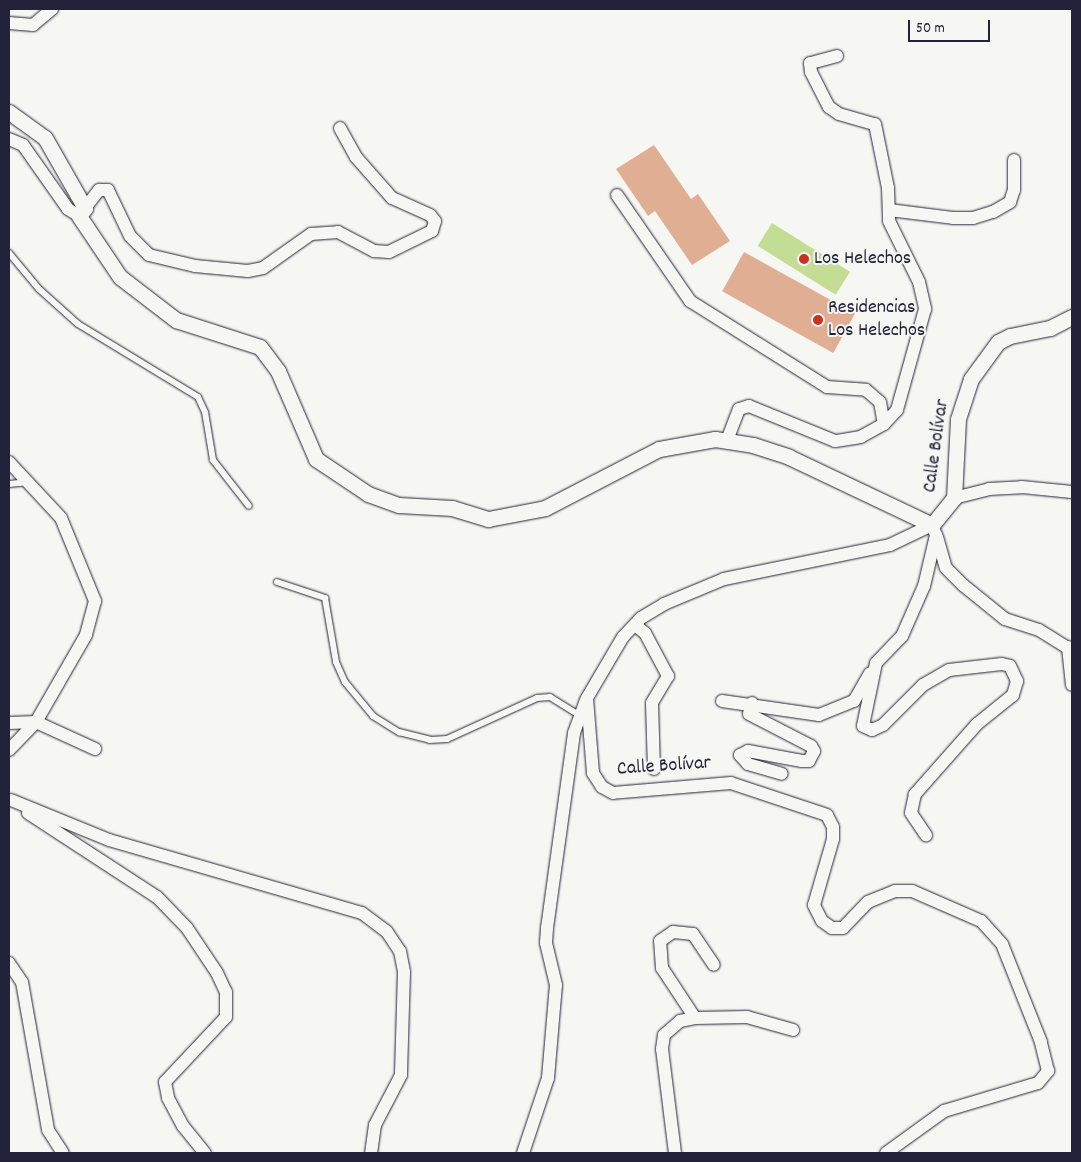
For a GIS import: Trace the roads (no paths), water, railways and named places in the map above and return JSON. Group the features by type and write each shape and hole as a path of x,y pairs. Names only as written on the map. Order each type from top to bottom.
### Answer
{"street":[{"path":"9,24 33,25 52,9"},
{"path":"727,440 739,410 749,406 835,441 861,437 884,424 897,410 925,309 919,282 889,221 880,134 875,124 839,114 829,107 812,72 810,63 837,56"},
{"path":"9,112 45,138 82,212 120,278 176,320 260,347 278,371 316,459 385,502 452,508 478,518 493,518 545,508 658,449 727,440 816,468 934,530 946,568 963,585 1005,619 1040,630 1070,649 1072,685"},
{"path":"82,212 98,190 108,190 130,236 150,255 195,266 248,271 263,268 311,234 338,232 374,251 389,252 432,230 435,221 430,215 392,198 356,156 340,128"},
{"path":"9,139 23,145 68,209 82,212"},
{"path":"889,210 953,218 973,218 993,212 1010,202 1014,190 1014,160"},
{"path":"617,195 690,301 826,387 866,390 880,402 884,424"},
{"name":"Calle Bolívar","path":"886,1153 944,1111 1038,1083 1048,1071 1041,1042 1002,944 981,921 912,891 895,890 868,902 843,928 832,928 822,921 814,905 833,839 834,827 827,815 731,783 613,793 602,787 593,773 587,698 613,649 635,625 664,604 724,579 890,545 934,530 954,498 958,419 971,379 998,342 1010,336 1050,328 1072,317"},
{"path":"9,462 30,482 61,518 95,601 86,635 36,722 9,750"},
{"path":"954,498 989,490 1022,487 1072,492"},
{"path":"722,701 752,703 794,715 819,715 840,709 854,701 876,662 902,636 918,604 934,530"},
{"path":"635,625 645,633 668,676 652,703 654,769"},
{"path":"876,662 863,720 863,726 872,730 883,724 924,686 949,670 1002,664 1016,673 1014,695 976,724 915,794 911,813 926,835"},
{"path":"523,1153 548,1078 556,984 546,943 547,928 574,733 587,698"},
{"path":"752,703 749,714 812,746 814,751 809,760 802,762 748,751 740,755 748,764 782,774"},
{"path":"9,723 36,722 95,749"},
{"path":"10,797 157,897 187,928 217,972 226,992 226,1017 165,1082 168,1098 183,1126 204,1153"},
{"path":"10,797 109,840 362,914 387,932 400,951 404,972 401,1075 375,1125 371,1153"},
{"path":"695,1018 662,968 660,941 673,932 693,934 714,965"},
{"path":"9,963 22,982 48,1130 64,1153"},
{"path":"675,1153 662,1049 664,1035 680,1021 695,1018 747,1017 793,1030"}],"lane":[{"path":"9,253 73,320 198,397 205,412 213,460 250,506"},
{"path":"9,484 30,482"},
{"path":"277,582 325,598 336,662 345,682 373,716 399,732 430,740 447,739 537,698 550,697 580,716"}],"place":[{"name":"Los Helechos","path":"804,259"},
{"name":"Residencias Los Helechos","path":"818,320"}]}
